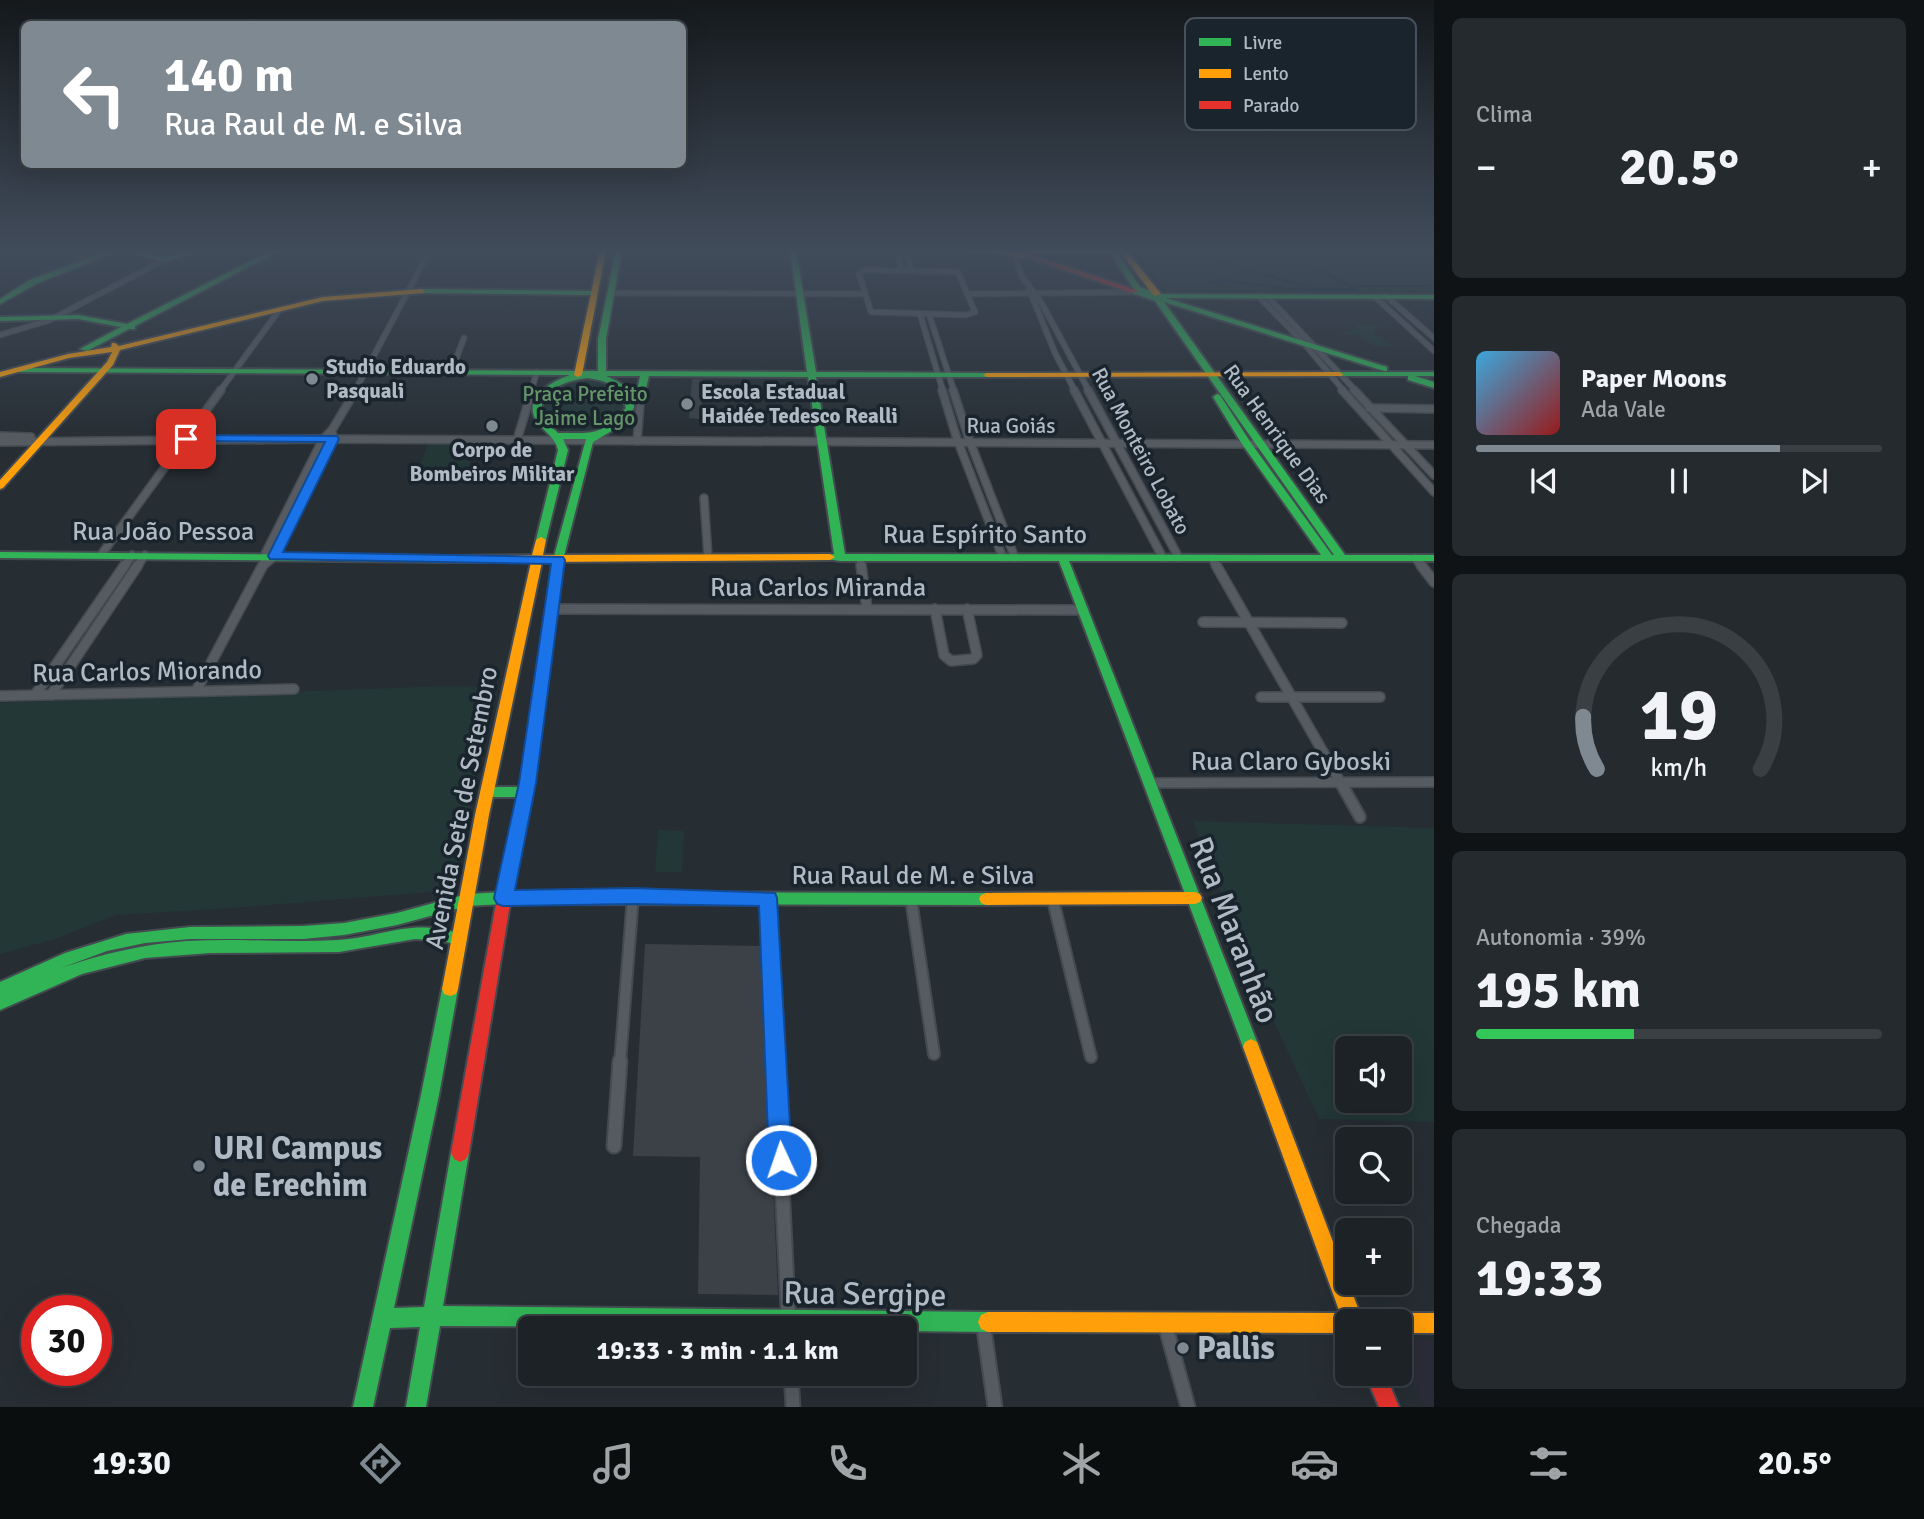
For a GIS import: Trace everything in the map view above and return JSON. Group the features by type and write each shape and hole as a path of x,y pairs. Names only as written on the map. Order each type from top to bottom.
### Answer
{"main road":[{"path":"0,486 103,372 114,357 118,337 138,329 156,316"},
{"path":"68,356 116,349 253,316"},
{"path":"579,374 591,316"},
{"path":"601,374 607,316"},
{"path":"803,316 840,558"},
{"name":"Rua Henrique Dias","path":"1165,316 1336,558"},
{"path":"1216,316 1423,378"},
{"path":"0,319 50,320 78,317 177,334"},
{"path":"0,375 68,356 138,329"},
{"path":"587,340 603,339"},
{"path":"19,370 537,372 601,374 645,381 943,376 1423,378"},
{"path":"579,374 555,384 537,399 542,423 560,438 593,438 618,424 645,381"},
{"path":"601,374 621,386 631,405"},
{"path":"1336,376 1423,378"},
{"name":"Avenida Sete de Setembro","path":"363,1407 430,1095 525,608 563,450 560,438"},
{"name":"Avenida Sete de Setembro","path":"416,1407 503,898 526,792 558,560 593,438"},
{"name":"Rua João Pessoa","path":"0,555 536,560"},
{"name":"Rua Espírito Santo","path":"536,560 708,557 1434,558"},
{"name":"Rua Maranhão","path":"1063,558 1195,898 1349,1309"},
{"path":"525,608 552,608"},
{"path":"487,792 526,792"},
{"name":"Rua Raul de M. e Silva","path":"0,990 60,959 120,941 213,932 327,930 411,916 467,900 633,896 1053,900 1195,898"},
{"path":"360,943 363,925"},
{"path":"0,1003 40,981 139,953 360,943 424,929 445,931 459,940"},
{"name":"Rua Sergipe","path":"381,1319 433,1316 518,1318"},
{"name":"Rua Sergipe","path":"917,1323 1335,1323"},
{"path":"1412,1323 1434,1324"},
{"path":"1380,1386 1389,1407"}],"street":[{"path":"0,335 58,316"},
{"path":"101,555 275,316"},
{"path":"267,559 301,481 323,439 332,430 366,372 395,316"},
{"path":"920,316 970,441 1009,558"},
{"path":"929,316 958,441 1009,558"},
{"name":"Rua Monteiro Lobato","path":"1040,316 1055,353 1075,376 1104,442 1163,558"},
{"name":"Rua Monteiro Lobato","path":"1043,316 1179,558"},
{"path":"1275,316 1310,345 1336,376 1373,408 1434,475"},
{"path":"1275,316 1287,316 1360,408 1434,492"},
{"path":"1398,316 1434,351"},
{"path":"1405,316 1432,336"},
{"path":"1417,335 1432,336"},
{"path":"451,372 464,338"},
{"path":"517,440 524,418 537,399 537,372"},
{"path":"637,438 645,381"},
{"path":"524,418 537,399"},
{"path":"631,405 638,420"},
{"path":"1360,408 1434,409"},
{"path":"195,691 312,481 333,439 332,430"},
{"path":"0,436 23,436 43,440"},
{"path":"0,442 560,438"},
{"name":"Rua Goiás","path":"593,438 1104,442 1402,442 1434,439"},
{"name":"Rua Goiás","path":"1402,442 1434,445"},
{"path":"301,481 312,481"},
{"path":"704,498 708,557"},
{"path":"51,695 138,555"},
{"path":"35,695 138,555"},
{"path":"860,558 867,608"},
{"path":"1212,558 1360,817"},
{"path":"1415,558 1434,582"},
{"name":"Rua Carlos Miranda","path":"552,608 1084,610"},
{"path":"935,609 944,654 951,661 973,659 977,655 967,609"},
{"path":"1203,622 1342,624"},
{"name":"Rua Carlos Miorando","path":"0,696 294,689"},
{"path":"1261,697 1380,697"},
{"name":"Rua Claro Gyboski","path":"1149,783 1434,782"},
{"path":"614,1146 633,896"},
{"path":"768,898 789,1316"},
{"path":"911,899 934,1054"},
{"path":"1053,900 1091,1058"},
{"path":"983,1322 995,1407"},
{"path":"1165,1324 1188,1407"},
{"path":"792,1386 793,1407"}],"shaded area":[{"path":"1434,1340 1434,1407 1424,1407 1412,1378 1412,1341"}],"green space":[{"path":"1358,325 1379,325 1372,332 1392,346 1376,347 1358,334 1335,334 1350,331"},
{"name":"Praça Prefeito Jaime Lago","path":"582,379 607,382 626,398 623,411 616,421 606,428 581,433 568,431 546,419 544,410 548,396 559,387"},
{"path":"476,442 466,477 416,478 428,443"},
{"path":"448,686 494,687 496,695 478,765 455,890 116,915 55,939 0,954 0,703"},
{"path":"1193,821 1434,828 1434,1122 1319,1119 1255,981"},
{"path":"658,830 684,831 682,872 655,872"}],"building":[{"name":"Escola Estadual Haidée Tedesco Realli","path":"692,379 703,379 701,419 689,418"},
{"path":"645,944 762,946 778,1295 698,1294 700,1157 633,1156"}],"traffic: fast":[{"path":"84,349 149,316"},
{"path":"602,375 602,339 606,316"},
{"path":"803,316 840,558"},
{"path":"1170,316 1342,558"},
{"path":"1214,316 1384,369"},
{"path":"0,319 78,317 132,327"},
{"path":"19,370 987,375"},
{"path":"631,403 641,392 645,373"},
{"path":"1339,374 1434,374"},
{"path":"525,797 558,560 589,441 617,424 630,408 626,394 617,384 603,378 587,376 555,383 544,392 538,405 540,419 558,438 563,450 541,540"},
{"path":"1411,378 1434,385"},
{"path":"1217,397 1247,444 1329,558"},
{"path":"557,436 597,436"},
{"path":"0,555 446,559"},
{"path":"830,557 1434,558"},
{"path":"1063,558 1251,1047"},
{"path":"487,792 526,792"},
{"path":"504,898 986,899"},
{"path":"467,900 504,898"},
{"path":"0,990 70,958 126,940 168,934 344,929 397,919 467,900"},
{"path":"0,1003 81,968 145,952 210,946 339,946 415,933 444,935 459,940"},
{"path":"363,1407 450,989"},
{"path":"416,1407 460,1153"},
{"path":"381,1319 433,1316 988,1322"}],"traffic: slow":[{"path":"0,375 68,356 115,349 254,316"},
{"path":"578,375 590,316"},
{"path":"0,486 110,363 116,352 115,345"},
{"path":"987,375 1339,374"},
{"path":"450,989 482,815 541,540"},
{"path":"446,559 830,557"},
{"path":"986,899 1195,898"},
{"path":"1251,1047 1349,1309"},
{"path":"988,1322 1335,1323"},
{"path":"1412,1323 1434,1323"}],"traffic: jam":[{"path":"460,1153 504,898 525,797"},
{"path":"1380,1386 1389,1407"}],"place":[{"name":"Studio Eduardo Pasquali","path":"312,379"},
{"name":"Escola Estadual Haidée Tedesco Realli","path":"687,404"},
{"name":"Corpo de Bombeiros Militar","path":"492,426"},
{"name":"URI Campus de Erechim","path":"199,1166"},
{"name":"Pallis","path":"1183,1348"}],"route":[{"path":"186,439 333,439 275,556 558,560 528,783 503,898 768,898 781,1160"}]}
